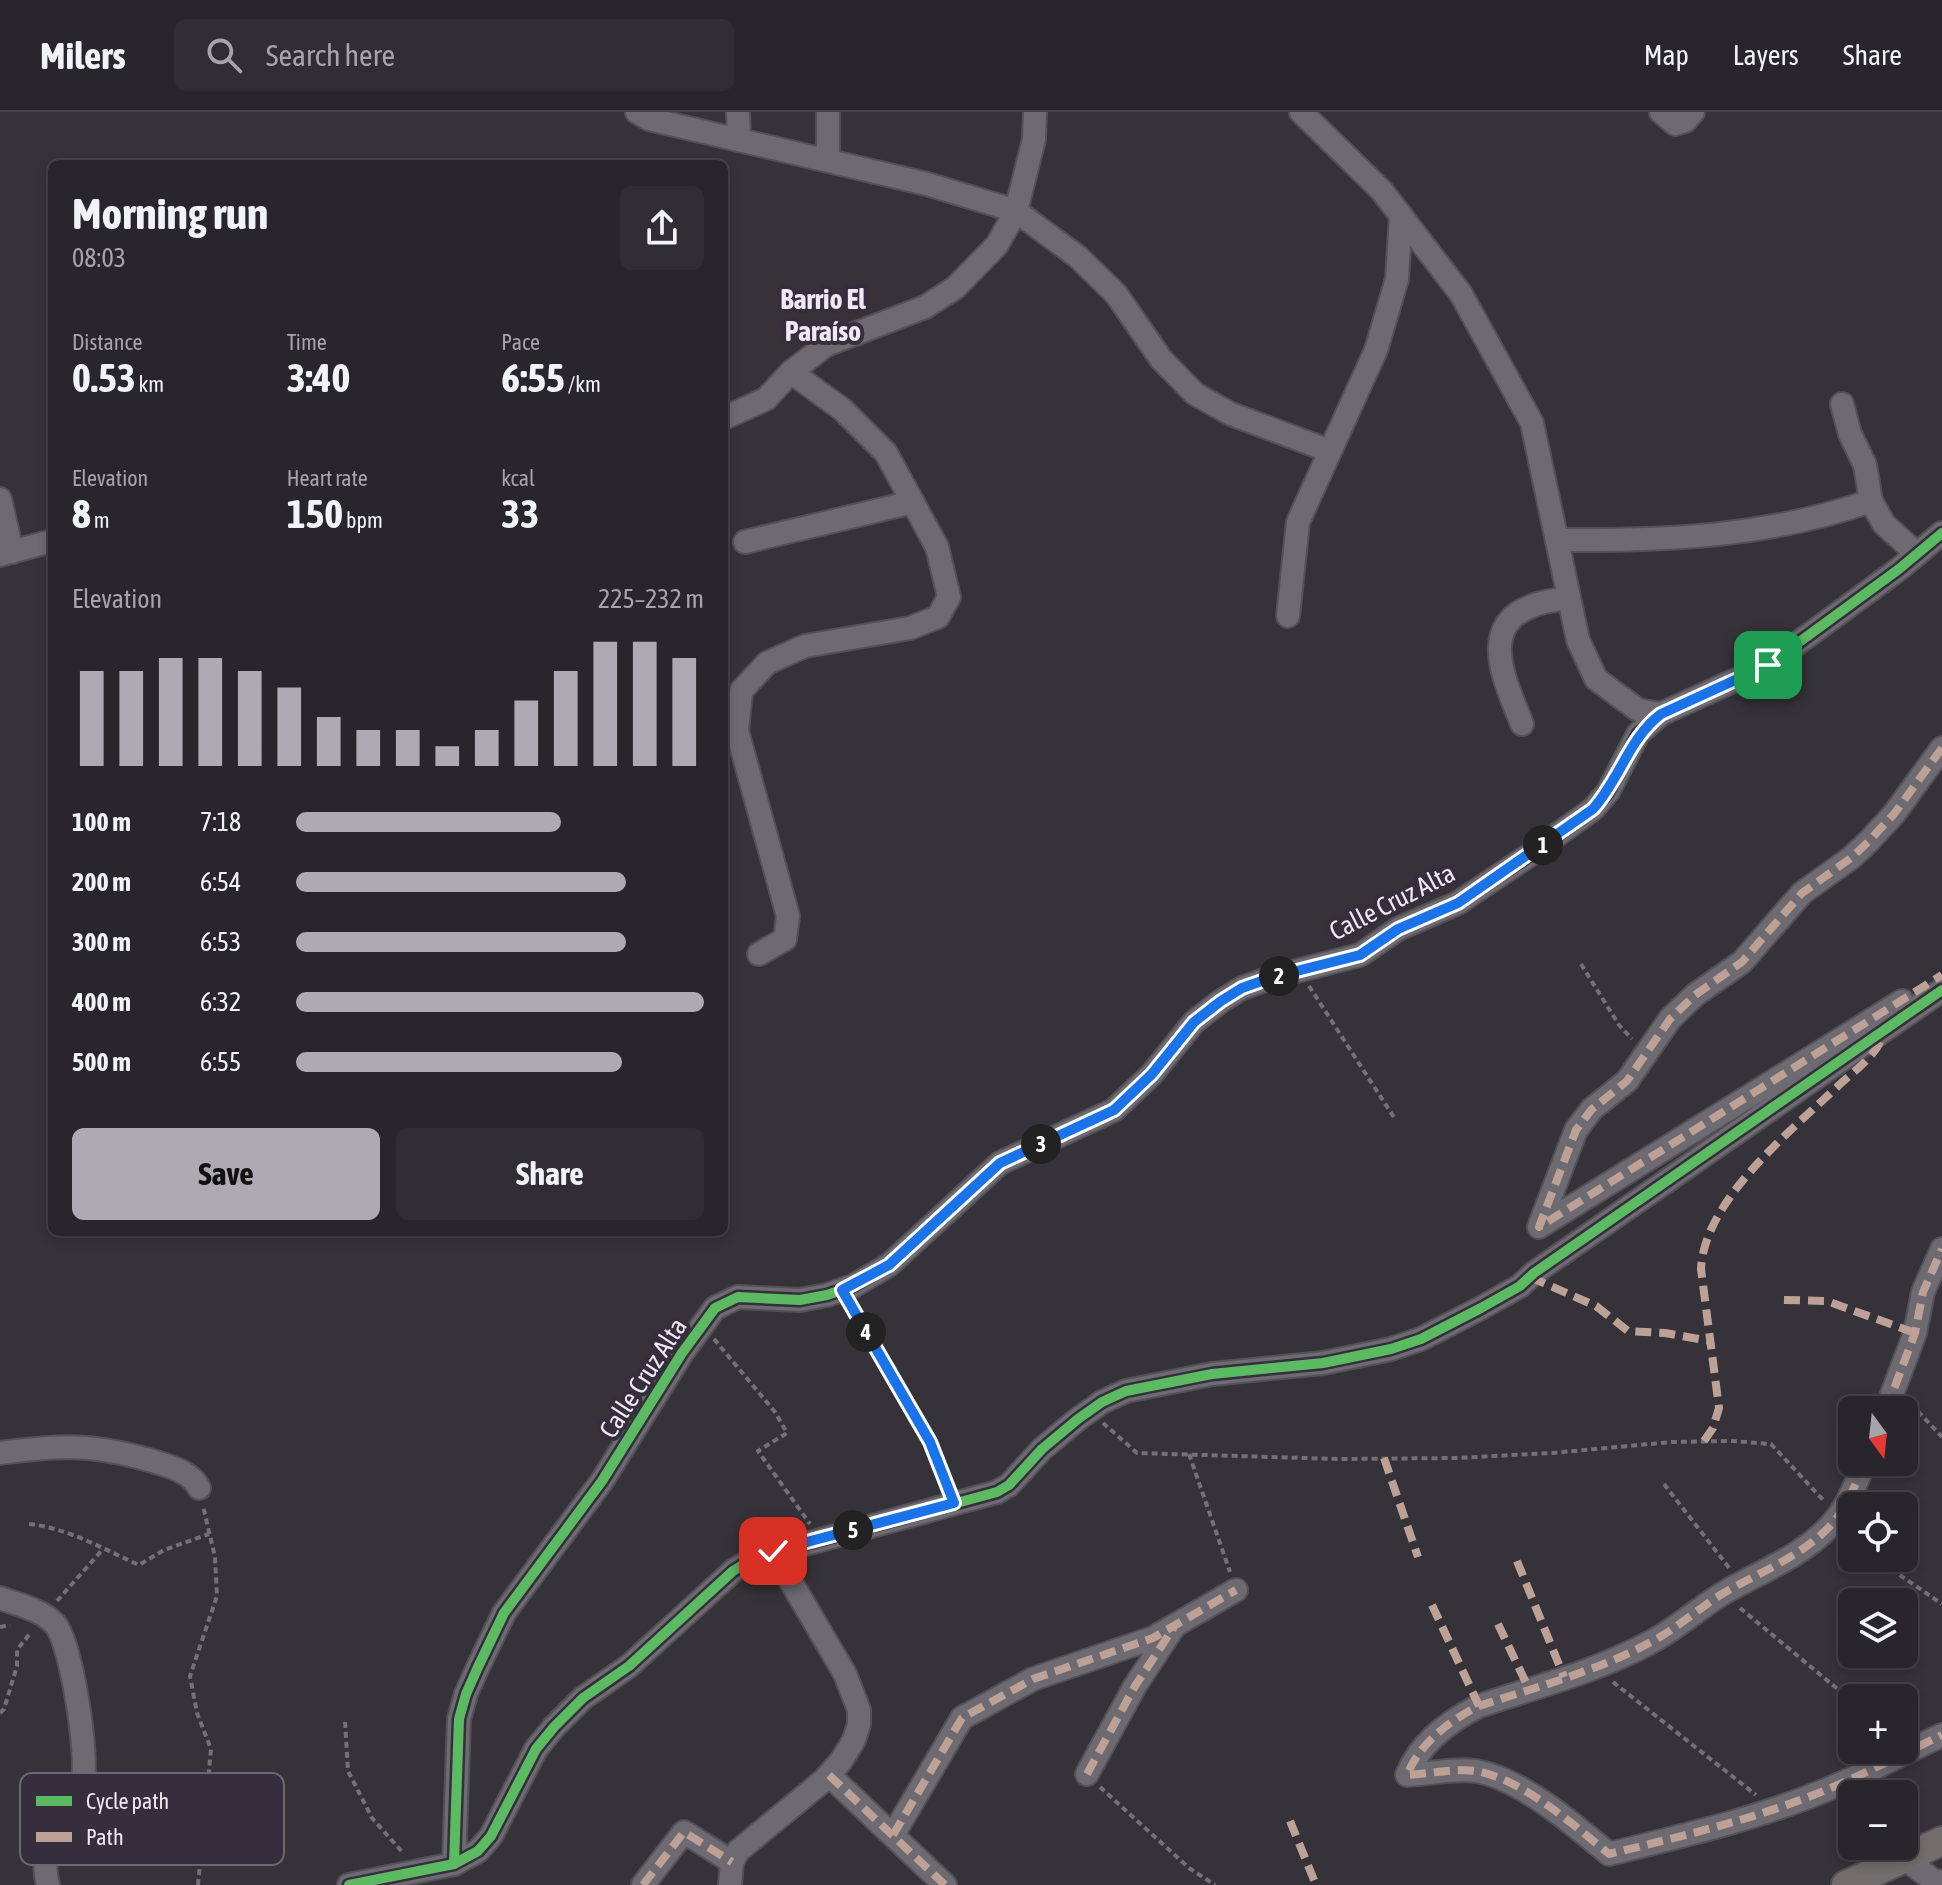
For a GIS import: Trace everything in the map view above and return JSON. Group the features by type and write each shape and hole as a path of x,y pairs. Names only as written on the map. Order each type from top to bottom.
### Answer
{"main road":[{"path":"1918,1852 1942,1841"},
{"path":"1846,1885 1900,1860"}],"street":[{"path":"637,112 649,119 927,184 1016,211 1078,257 1116,294 1161,359 1195,394 1231,414 1330,451"},
{"path":"738,112 739,140"},
{"path":"828,112 828,160"},
{"path":"728,416 766,399 791,372 826,345 925,307 955,288 997,245 1016,211 1034,139 1035,112"},
{"path":"1301,112 1382,191 1461,294 1532,423 1578,640 1596,679 1638,710 1661,714"},
{"path":"1661,112 1675,124 1685,121 1693,112"},
{"path":"1288,616 1298,522 1376,350 1397,279 1401,215"},
{"path":"759,954 785,939 788,916 737,731 741,691 767,663 805,646 910,628 938,617 949,597 937,547 886,453 843,410 791,372"},
{"path":"1842,404 1850,434 1865,465 1871,501 1884,524 1917,554"},
{"path":"0,499 6,554 48,542"},
{"path":"1557,540 1639,541 1711,537 1824,517 1871,501"},
{"path":"745,542 913,502"},
{"name":"Calle Cruz Alta","path":"454,1864 459,1719 478,1667 504,1613 602,1481 682,1353 715,1308 738,1297 800,1300 842,1290 889,1265 1000,1163 1114,1110 1152,1074 1194,1022 1221,1001 1242,988 1360,955 1398,929 1458,903 1531,854 1593,809 1608,792 1638,734 1661,714 1768,665 1942,533"},
{"path":"1522,724 1501,667 1499,643 1507,621 1531,606 1569,598"},
{"path":"1942,748 1894,814 1868,842 1802,893 1742,962 1695,995 1670,1019 1627,1081 1592,1109 1576,1130 1539,1227 1942,975"},
{"path":"349,1885 454,1864 478,1851 491,1836 536,1749 583,1698 629,1666 733,1571 754,1558 997,1492 1009,1485 1042,1449 1089,1411 1126,1391 1212,1374 1323,1363 1391,1349 1421,1339 1520,1286 1534,1273 1942,990"},
{"path":"1891,1396 1915,1333 1923,1292 1942,1249"},
{"path":"0,1453 49,1447 119,1451 171,1467 194,1479 199,1488"},
{"path":"1838,1516 1830,1527 1801,1550 1732,1589 1652,1642 1459,1716 1419,1751 1407,1775 1476,1771 1511,1785 1553,1808 1609,1854 1718,1827 1774,1809 1827,1790 1942,1735"},
{"path":"730,1885 732,1862 738,1851 829,1775 854,1740 859,1724 859,1710 845,1674 773,1551"},
{"path":"893,1835 962,1718 1033,1679 1153,1638 1236,1590"},
{"path":"0,1598 44,1615 65,1640 77,1702 83,1773"},
{"path":"1087,1774 1135,1686 1176,1624"},
{"path":"829,1775 945,1885"},
{"path":"643,1885 684,1832 732,1862"},
{"path":"1907,1860 1933,1880 1942,1882"},
{"path":"44,1865 48,1885"}],"path":[{"path":"1581,964 1619,1025 1644,1053"},
{"path":"1299,971 1395,1119"},
{"path":"842,1290 930,1442 954,1503"},
{"path":"703,1325 775,1412 787,1433 758,1451 821,1539"},
{"path":"1895,1387 1942,1437"},
{"path":"1089,1411 1137,1453 1337,1459 1456,1458 1672,1442 1771,1444 1838,1516"},
{"path":"1189,1454 1236,1590"},
{"path":"1664,1484 1732,1589 1838,1688"},
{"path":"199,1488 215,1557 217,1596 190,1676 197,1713 211,1749 209,1773"},
{"path":"29,1524 49,1526 139,1565 164,1550 209,1534"},
{"path":"0,1713 4,1709 17,1666 17,1650 103,1549"},
{"path":"1895,1572 1942,1604"},
{"path":"1593,1666 1774,1809"},
{"path":"345,1722 348,1771 372,1818 418,1871"},
{"path":"1087,1774 1189,1868 1215,1885"},
{"path":"198,1885 200,1865"}],"marked path":[{"path":"1942,748 1894,814 1868,842 1802,893 1742,962 1695,995 1670,1019 1627,1081 1592,1109 1576,1130 1539,1227 1942,975"},
{"path":"1704,1441 1713,1428 1719,1408 1701,1269 1706,1243 1717,1218 1753,1168 1864,1063 1883,1036"},
{"path":"1891,1396 1915,1333 1923,1292 1942,1249"},
{"path":"1530,1277 1596,1306 1628,1331 1665,1333 1710,1341"},
{"path":"1784,1300 1827,1301 1915,1333"},
{"path":"1384,1458 1418,1557"},
{"path":"1859,1476 1841,1512 1807,1546 1727,1591 1661,1636 1631,1652 1468,1712 1446,1726 1428,1743 1407,1775 1468,1770 1511,1783 1547,1805 1609,1854 1773,1810 1826,1790 1942,1735"},
{"path":"1517,1561 1564,1677"},
{"path":"893,1835 962,1718 1033,1679 1153,1638 1236,1590"},
{"path":"1432,1605 1479,1706"},
{"path":"1498,1624 1529,1689"},
{"path":"1087,1774 1135,1686 1174,1627"},
{"path":"829,1775 945,1885"},
{"path":"1290,1821 1316,1885"},
{"path":"643,1885 684,1832 732,1862"}],"cycle path":[{"path":"454,1864 459,1719 478,1667 504,1613 602,1481 682,1353 715,1308 738,1297 800,1300 827,1295 853,1286 889,1265 1000,1163 1114,1110 1152,1074 1194,1022 1221,1001 1242,988 1273,977 1360,955 1398,929 1458,903 1531,854 1593,809 1608,792 1638,734 1661,714 1768,665 1899,569 1942,533"},
{"path":"349,1885 454,1864 478,1851 491,1836 536,1749 554,1727 583,1698 629,1666 733,1571 754,1558 997,1492 1009,1485 1042,1449 1078,1419 1102,1402 1126,1391 1212,1374 1323,1363 1391,1349 1421,1339 1520,1286 1534,1273 1942,990"}],"district":[{"name":"Barrio El Paraíso","path":"823,315"}],"route":[{"path":"773,1551 954,1503 930,1442 842,1290 889,1265 1000,1163 1114,1110 1152,1074 1194,1022 1221,1001 1242,988 1273,977 1360,955 1398,929 1458,903 1593,809 1608,792 1638,734 1661,714 1768,665"}]}
